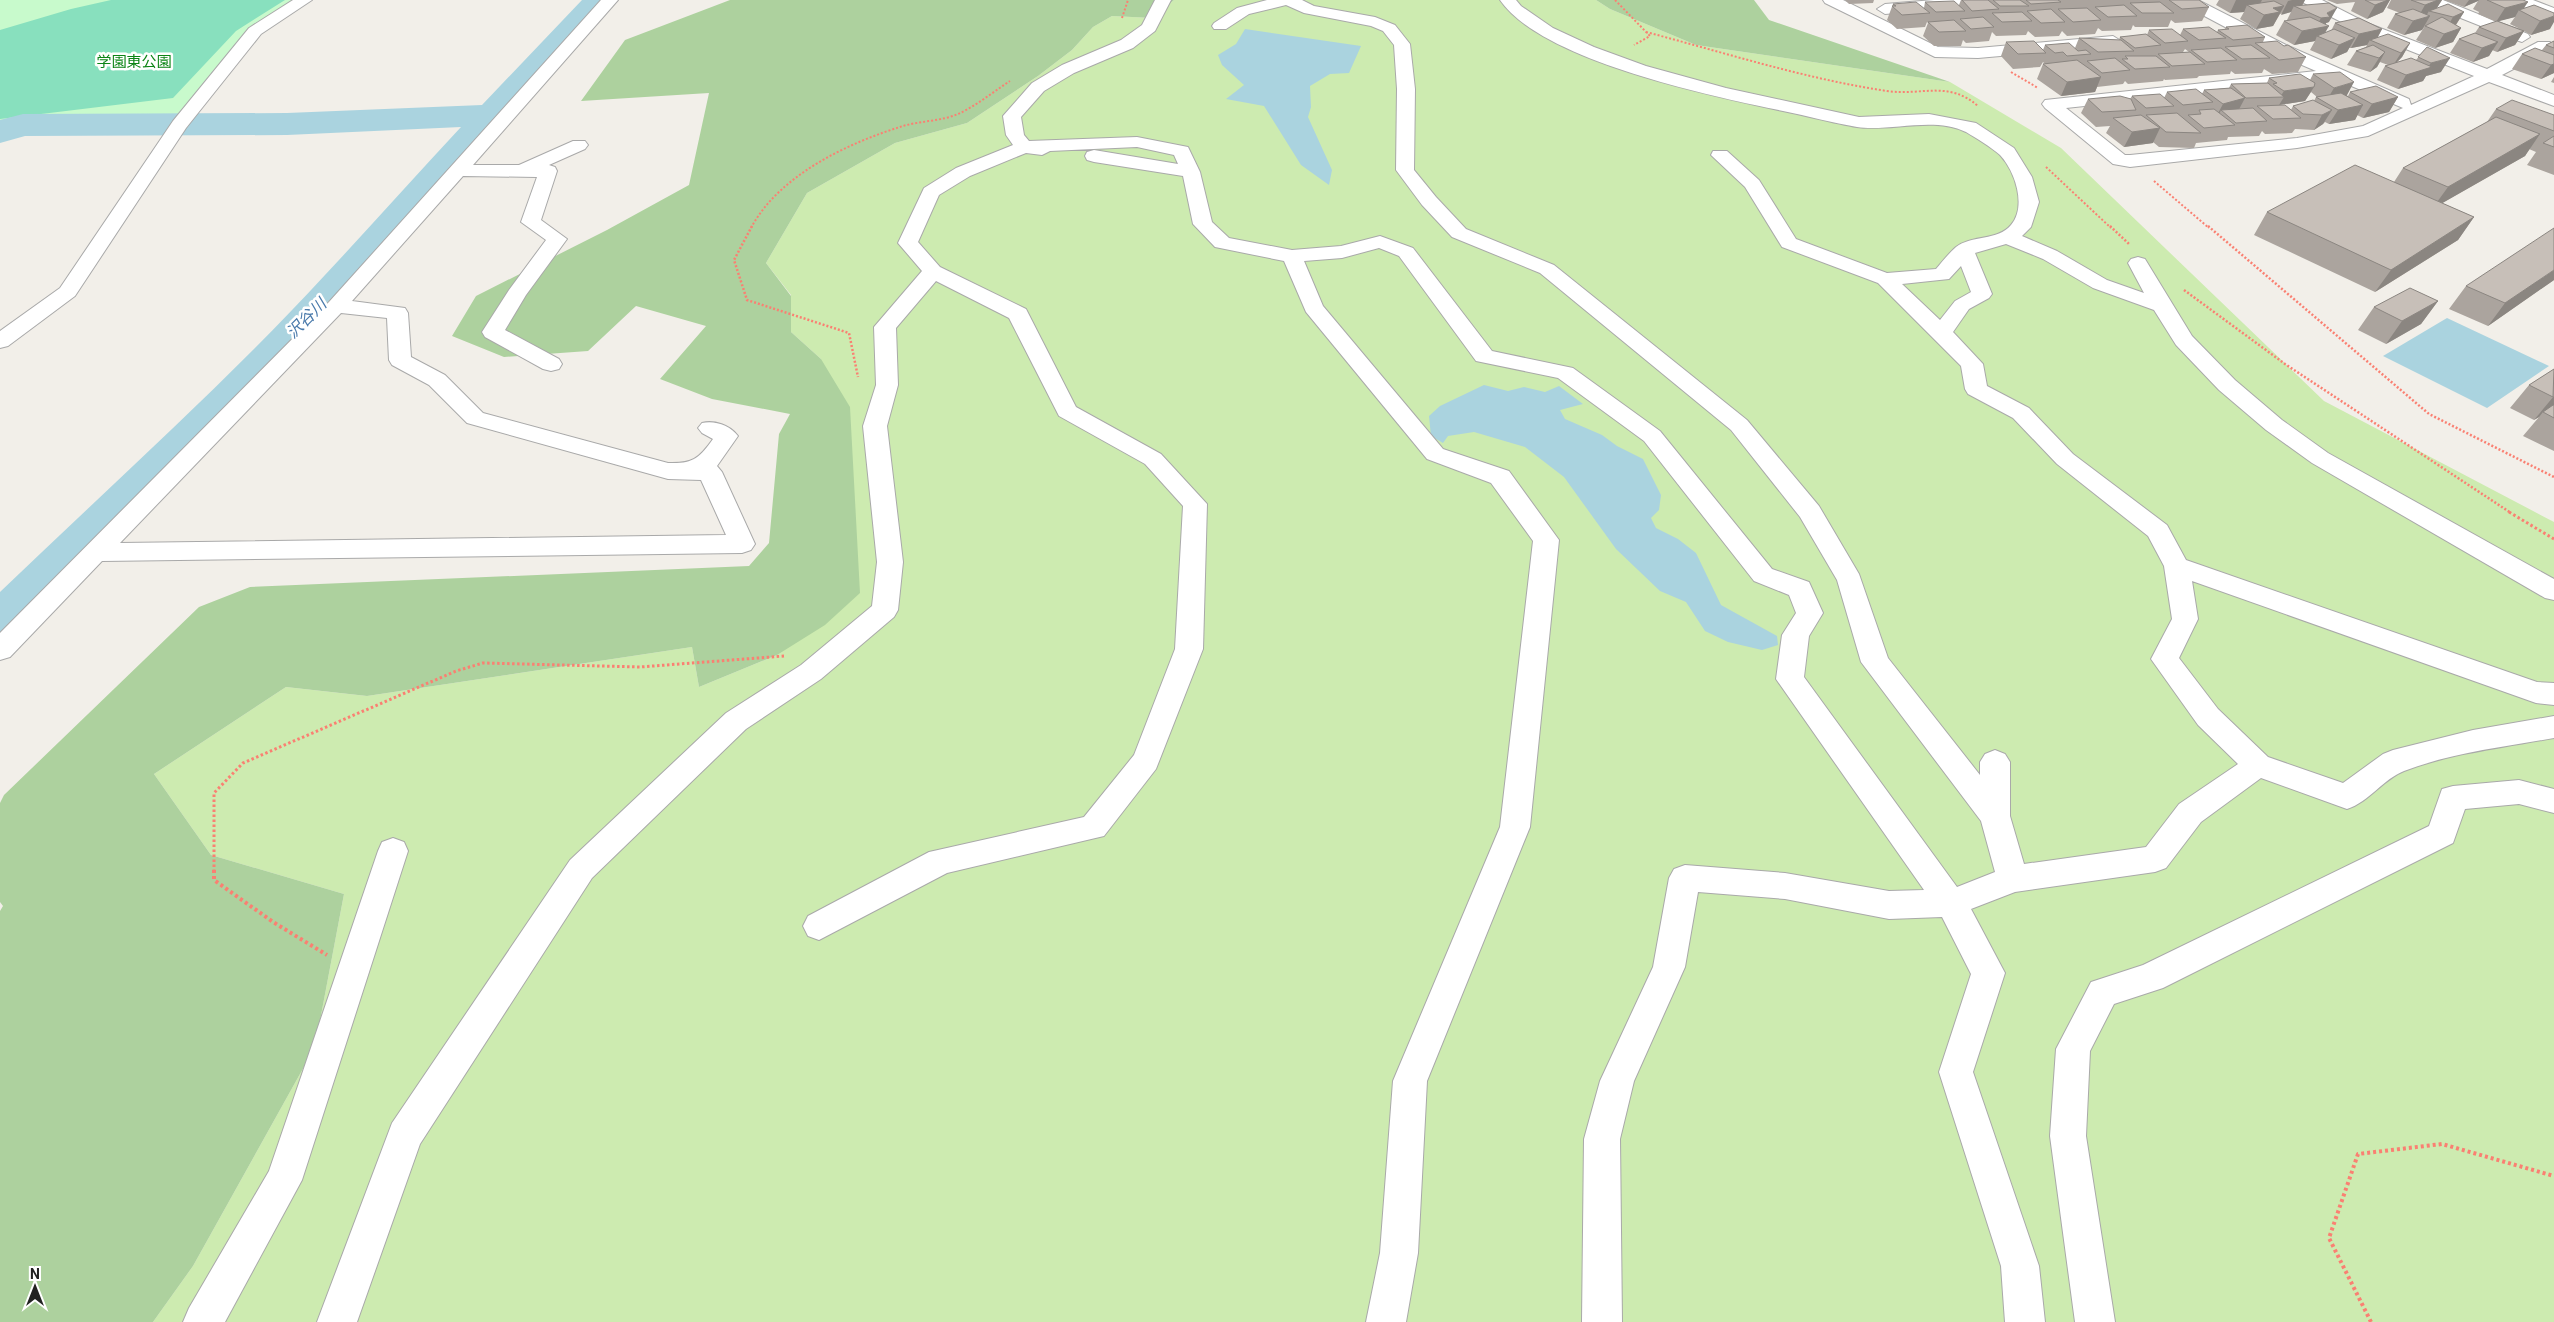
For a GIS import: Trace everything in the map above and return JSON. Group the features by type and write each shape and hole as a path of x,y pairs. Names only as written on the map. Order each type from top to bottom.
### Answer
{"street":[{"path":"0,341 68,292 185,117 255,31 304,0"},
{"path":"0,650 336,306 610,0"},
{"path":"1024,147 1015,135 1012,116 1038,87 1068,69 1127,44 1148,28 1163,0"},
{"path":"1220,26 1243,11 1287,0 1310,10 1375,22 1389,28 1402,44 1406,89 1405,170 1429,201 1459,233 1547,269 1739,426 1810,512 1850,580 1875,662 1994,816"},
{"path":"1508,0 1515,9 1547,31 1609,59 1640,70 1723,93 1859,122 1929,119 1970,127 2007,152 2023,177 2029,202 2021,227 2007,237 1964,250 1942,275 1885,279"},
{"path":"1831,0 1935,52 1978,53 2125,39"},
{"path":"1854,12 1989,0"},
{"path":"2186,0 2242,30 2415,109"},
{"path":"2310,0 2361,26 2554,101"},
{"path":"2429,0 2549,47"},
{"path":"2518,0 2554,13"},
{"path":"2213,32 2242,30"},
{"path":"2337,74 2051,104 2120,160 2130,161 2341,137 2368,131 2549,47"},
{"path":"522,171 578,146"},
{"path":"819,926 940,861 1093,827 1146,761 1189,649 1195,504 1153,460 1067,411 1018,314 933,271 908,243 930,192 963,172 1024,147 1191,172 1203,224 1222,243 1292,256 1342,252 1380,242 1406,252 1484,356 1565,372 1652,436 1763,575 1800,589 1810,614 1796,635 1790,679 1951,903 1988,973 1956,1072 2020,1266 2025,1322"},
{"path":"1720,156 1752,184 1790,244 1885,279 1972,364 1976,389 2021,413 2065,459 2158,530 2177,566 2185,619 2165,659 2208,717 2258,765 2347,798 2393,762 2473,741 2554,726"},
{"path":"458,170 548,172 531,222 557,240 516,294 493,332 551,364"},
{"path":"2007,237 2050,255 2100,284 2162,306"},
{"path":"1941,333 1962,305 1982,294 1964,250"},
{"path":"2135,255 2162,306 2184,340 2227,385 2274,425 2320,458 2554,591"},
{"path":"1292,256 1313,308 1434,454 1500,477 1546,540 1515,827 1410,1081 1399,1253 1386,1322"},
{"path":"337,1322 405,1135 582,869 736,721 810,672 885,610 890,562 875,426 887,385 885,327 933,271"},
{"path":"95,552 742,544 710,472 668,471 475,418 437,380 400,360 397,313 336,306"},
{"path":"692,472 712,458 726,436 710,428"},
{"path":"2177,566 2536,692 2554,694"},
{"path":"1995,762 1994,816 2013,879"},
{"path":"1602,1322 1602,1139 1617,1081 1669,967 1685,878 1785,886 1889,905 1951,903 2013,879 2155,859 2190,813 2258,765"},
{"path":"2095,1322 2068,1136 2073,1050 2103,993 2151,978 2442,834 2453,798 2518,792 2554,801"},
{"path":"203,1322 284,1180 393,851"}],"path":[{"path":"1119,27 1128,0"},
{"path":"1609,59 1650,36 1615,0"},
{"path":"1646,32 1848,85 1904,93 1945,89 1969,98 1982,109"},
{"path":"1978,53 2063,102"},
{"path":"859,380 849,333 746,300 734,260 756,218 794,178 847,146 904,126 958,114 1013,80"},
{"path":"2130,161 2429,414 2554,477"},
{"path":"2042,163 2135,255"},
{"path":"2177,284 2223,322 2345,405 2463,484 2554,539"},
{"path":"353,972 272,922 214,880 214,793 243,763 456,671 483,663 640,667 786,656"},
{"path":"2371,1322 2330,1238 2358,1154 2442,1144 2554,1176"}],"green space":[{"name":"学園東公園","path":"0,0 304,0 255,31 179,125 0,123"},
{"name":"学園東公園","path":"111,0 285,0 236,31 173,98 0,119 0,30 71,9"},
{"path":"730,0 1174,0 1152,18 1112,16 1093,27 1072,50 1038,76 967,123 895,143 807,193 766,263 791,296 791,332 821,359 850,407 860,593 825,625 777,655 699,687 692,647 367,696 286,687 154,774 211,855 344,894 315,1047 193,1266 153,1322 0,1322 0,911 3,906 0,902 0,803 4,795 199,607 250,587 749,566 769,543 779,434 790,414 712,399 660,379 706,326 636,306 588,351 504,357 452,336 476,296 607,230 689,185 709,93 581,101 625,40"},
{"path":"1174,0 1596,0 1610,9 1696,45 1950,82 2061,148 2324,401 2554,522 2554,1322 153,1322 193,1266 315,1047 344,894 211,855 154,774 286,687 367,696 692,647 699,687 777,655 821,359 791,332 791,295 766,263 807,193 895,143 967,123 1038,76 1072,50 1093,27 1112,16 1152,18"},
{"path":"1596,0 1754,0 1769,20 1950,82 1696,45 1610,9"}],"water":[{"path":"1245,29 1361,46 1349,73 1330,74 1310,86 1311,107 1308,117 1332,170 1329,185 1301,165 1264,106 1226,99 1244,85 1222,65 1218,55 1236,44"},
{"path":"2447,318 2549,366 2487,408 2383,356"},
{"path":"1484,385 1508,391 1524,387 1545,392 1559,386 1583,404 1560,410 1565,419 1602,435 1617,446 1643,459 1661,495 1659,510 1651,518 1656,528 1678,539 1696,553 1721,605 1777,636 1778,645 1762,650 1728,642 1705,631 1686,602 1660,591 1616,549 1564,477 1525,447 1474,432 1448,436 1443,443 1431,436 1429,416 1440,406"}],"building":[{"path":"1962,0 1988,0 1999,9 1972,11"},
{"path":"1993,0 2020,0 2029,6 2000,6"},
{"path":"2026,0 2058,0 2061,2 2031,4"},
{"path":"2169,0 2199,0 2209,7 2182,9"},
{"path":"2365,0 2388,0 2375,5"},
{"path":"2411,0 2438,0 2425,5"},
{"path":"2487,0 2523,0 2528,2 2505,8"},
{"path":"1954,1 1965,11 1936,12 1925,2"},
{"path":"2274,1 2284,6 2273,8 2280,12 2264,15 2247,5"},
{"path":"1916,2 1930,13 1902,15 1892,6 1896,6 1893,4"},
{"path":"2160,2 2174,13 2142,13 2130,3"},
{"path":"2329,3 2337,8 2327,13 2330,17 2321,18 2294,6"},
{"path":"2448,4 2464,12 2453,17 2429,11"},
{"path":"2124,5 2137,16 2108,17 2095,7"},
{"path":"2534,5 2554,13 2554,16 2540,21 2519,10"},
{"path":"2087,8 2101,20 2073,22 2058,9"},
{"path":"2051,9 2065,22 2041,23 2027,11"},
{"path":"2413,9 2430,16 2413,21 2395,14"},
{"path":"2022,12 2032,21 2002,22 1992,13"},
{"path":"1983,17 1994,27 1971,29 1960,19"},
{"path":"2310,17 2329,26 2302,31 2284,21"},
{"path":"2442,17 2461,28 2444,34 2425,26"},
{"path":"2359,18 2382,29 2359,34 2335,23"},
{"path":"1954,20 1966,31 1939,32 1928,22"},
{"path":"2497,21 2524,31 2506,38 2479,27"},
{"path":"2247,25 2265,37 2233,40 2218,30 2229,29 2226,27"},
{"path":"2209,27 2226,38 2199,40 2183,29"},
{"path":"2172,29 2188,41 2165,43 2149,30"},
{"path":"2334,29 2355,38 2339,45 2317,36"},
{"path":"2475,33 2498,42 2482,48 2459,39"},
{"path":"2146,34 2161,45 2135,48 2120,37"},
{"path":"2388,34 2410,43 2401,53 2370,40"},
{"path":"2079,38 2121,40 2134,51 2098,52"},
{"path":"2034,41 2046,53 2018,54 2006,42"},
{"path":"2277,41 2284,46 2288,45 2306,57 2279,60 2255,43"},
{"path":"2554,41 2554,48 2546,45"},
{"path":"2069,43 2078,51 2086,50 2091,54 2067,56 2063,52 2055,53 2045,45"},
{"path":"2251,45 2270,58 2242,59 2225,47"},
{"path":"2373,45 2385,52 2379,58 2356,51"},
{"path":"2427,47 2450,58 2431,63 2418,57"},
{"path":"2221,48 2237,60 2207,62 2191,50"},
{"path":"2535,48 2554,55 2554,64 2551,65 2522,54"},
{"path":"2190,52 2205,64 2172,66 2158,54"},
{"path":"2125,56 2156,56 2170,67 2135,69 2122,59 2128,59"},
{"path":"2115,58 2130,70 2102,73 2087,61"},
{"path":"2411,58 2432,67 2406,75 2385,66"},
{"path":"2077,60 2101,77 2067,82 2043,64"},
{"path":"2340,72 2354,82 2334,88 2313,74"},
{"path":"2300,74 2315,83 2314,87 2284,91 2273,84 2277,83 2269,78"},
{"path":"2268,83 2284,97 2246,98 2231,84"},
{"path":"2376,86 2398,97 2372,104 2350,92"},
{"path":"2231,88 2245,98 2223,104 2204,90"},
{"path":"2196,89 2213,102 2183,105 2167,92"},
{"path":"2341,93 2363,105 2338,110 2316,97"},
{"path":"2160,94 2174,106 2146,108 2132,96"},
{"path":"2120,96 2131,99 2136,110 2102,112 2088,99"},
{"path":"2313,100 2332,110 2322,115 2303,114 2293,106"},
{"path":"2512,100 2554,115 2554,131 2496,109"},
{"path":"2285,105 2301,118 2273,119 2257,106"},
{"path":"2253,108 2267,121 2236,123 2221,110"},
{"path":"2214,109 2235,125 2204,128 2188,115 2201,114 2199,110"},
{"path":"2177,113 2201,133 2166,132 2146,115"},
{"path":"2141,115 2160,128 2132,132 2113,118"},
{"path":"2496,117 2540,134 2448,187 2403,168"},
{"path":"2554,136 2554,147 2543,143"},
{"path":"2355,165 2474,217 2391,270 2267,212"},
{"path":"2554,228 2554,270 2505,303 2466,286"},
{"path":"2410,288 2438,301 2402,321 2374,307"},
{"path":"2554,369 2553,397 2529,385"},
{"path":"2554,405 2554,418 2543,412"}],"waterway":[{"name":"沢谷川","path":"0,624 263,364 340,284 401,213 599,0"},
{"path":"0,132 23,125 287,124 491,115"}]}
